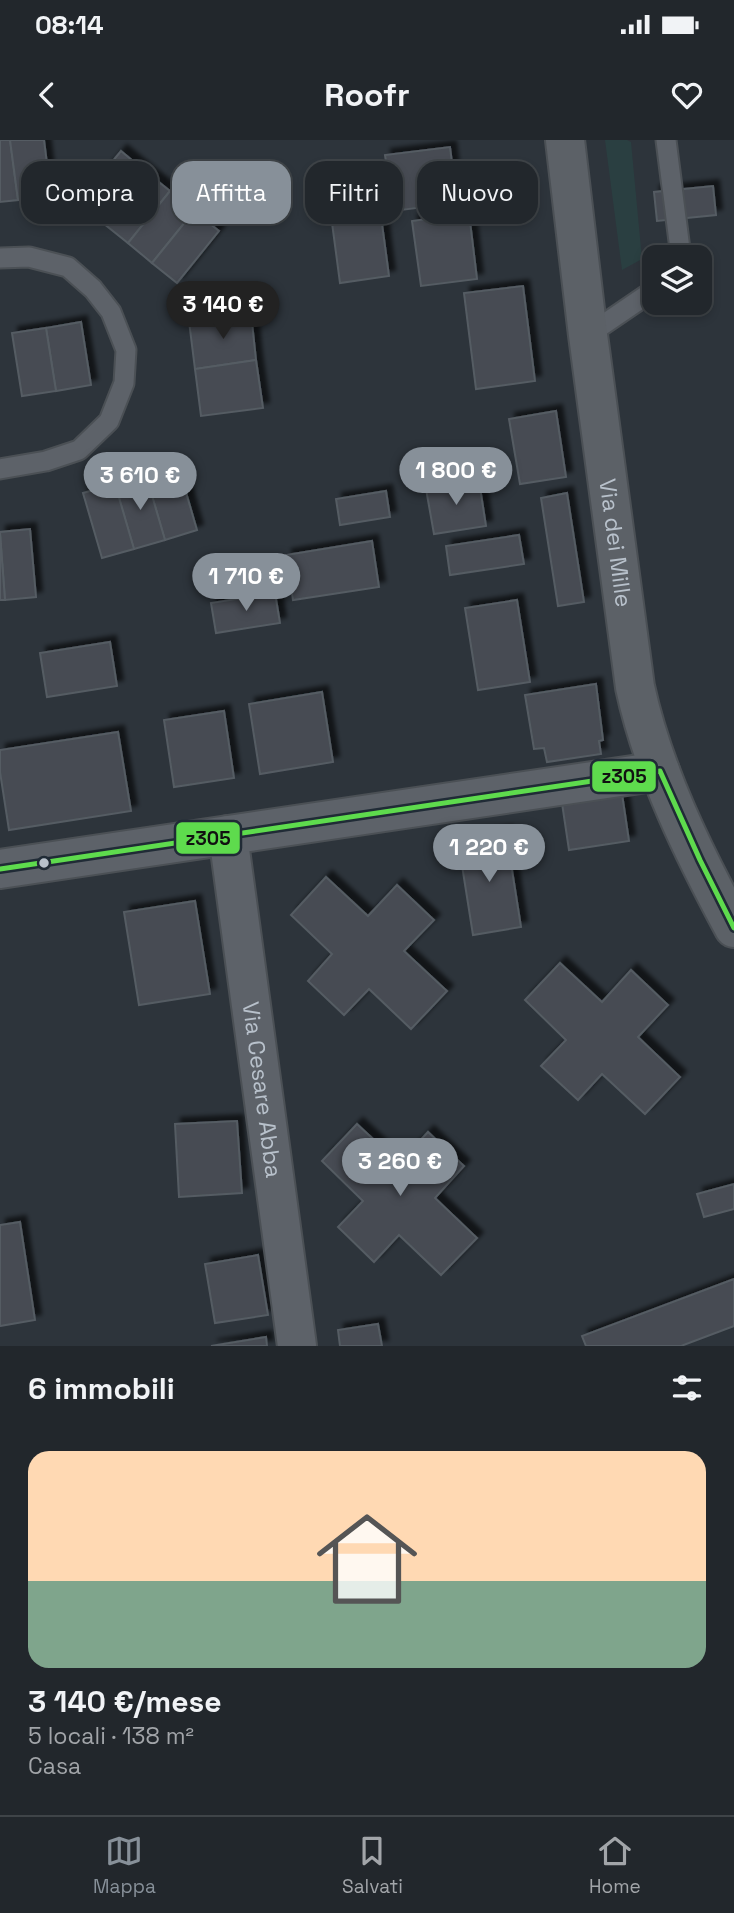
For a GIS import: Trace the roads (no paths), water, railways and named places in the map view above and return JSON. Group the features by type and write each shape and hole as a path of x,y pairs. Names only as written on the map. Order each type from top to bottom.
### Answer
{"main road":[{"name":"Via dei Mille","path":"565,140 635,687 647,735 660,771 688,836 734,928"}],"street":[{"path":"0,869 660,771"},
{"name":"Via Cesare Abba","path":"228,835 297,1346"}],"lane":[{"path":"666,140 679,245"},
{"path":"0,258 29,257 68,267 93,289 111,312 125,350 124,383 109,421 79,450 46,461 0,469"},
{"path":"588,335 642,298"}]}
